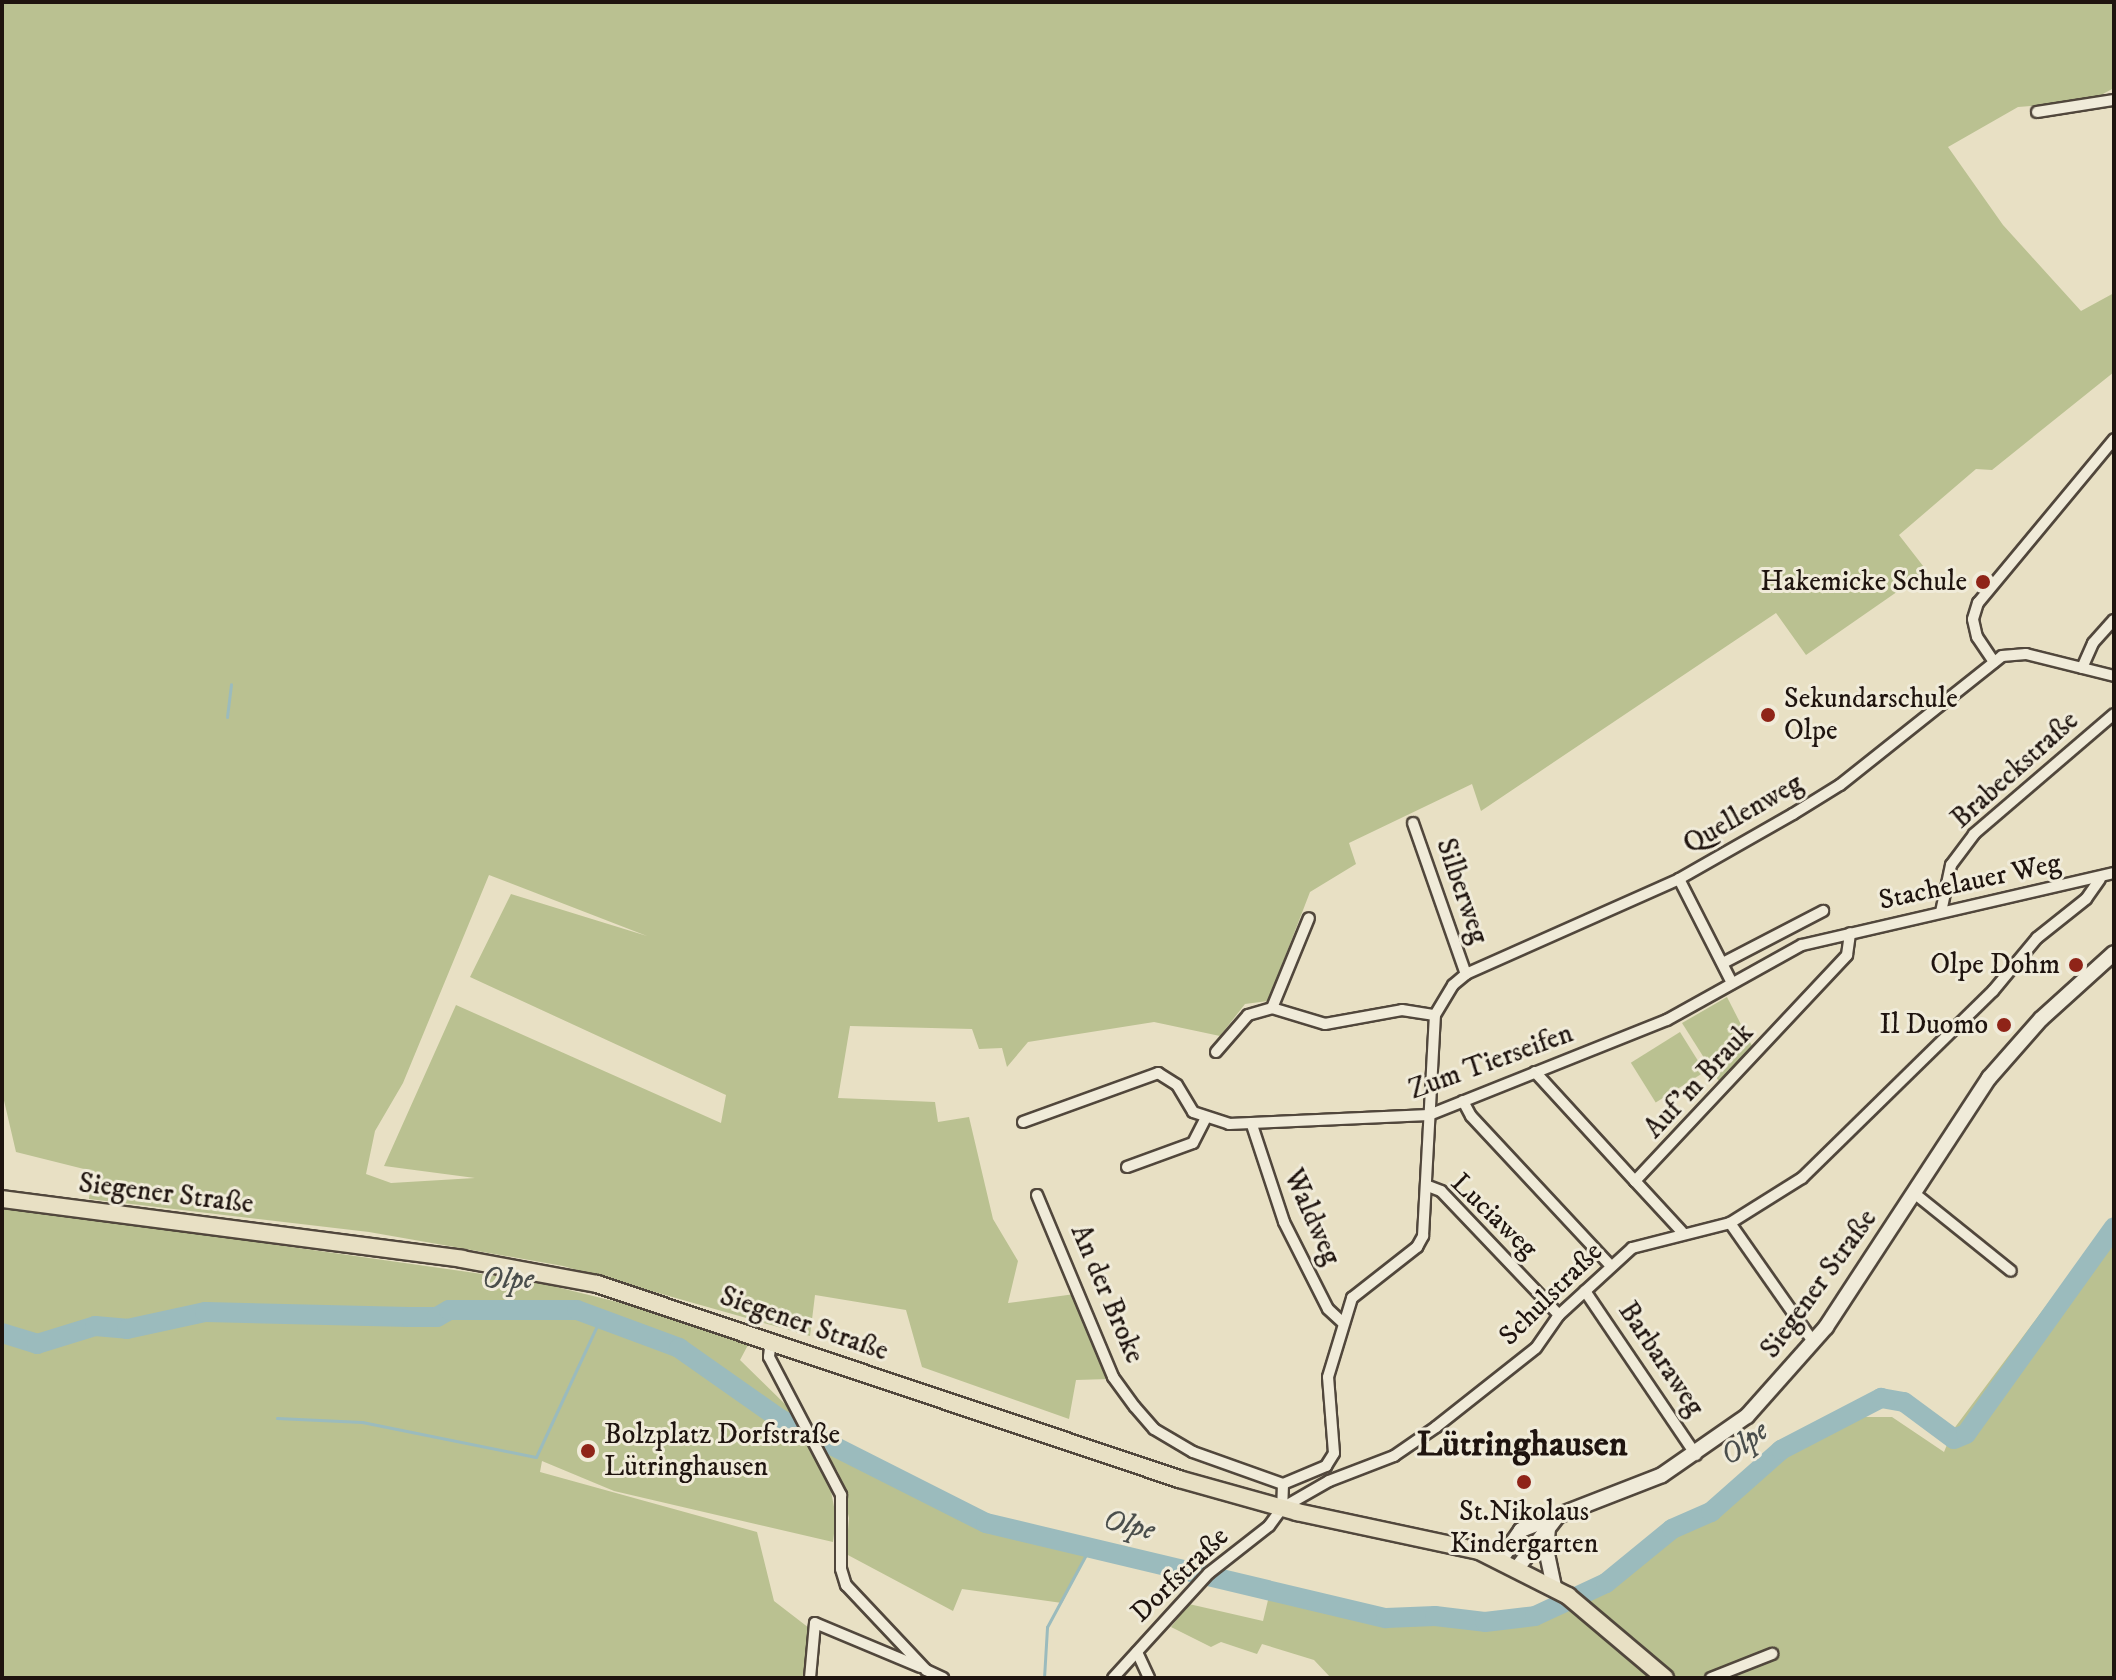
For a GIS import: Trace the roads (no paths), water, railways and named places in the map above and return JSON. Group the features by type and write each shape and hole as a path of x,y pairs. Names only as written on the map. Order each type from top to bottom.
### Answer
{"main road":[{"name":"Siegener Straße","path":"2,1199 527,1268 627,1293 1179,1479 1282,1508 1436,1538 1501,1559"},
{"path":"1501,1559 1554,1586 1617,1633 1665,1678"}],"street":[{"path":"2037,112 2114,100"},
{"path":"1994,662 1977,637 1973,619 1978,603 2114,439"},
{"path":"2082,668 2093,643 2114,620"},
{"name":"Quellenweg","path":"1435,1015 1453,985 1466,974 1679,879 1840,785 1994,662 2026,654 2114,676"},
{"name":"Brabeckstraße","path":"1941,912 1951,865 1974,834 2114,714"},
{"name":"Silberweg","path":"1413,823 1466,974"},
{"path":"2100,879 2114,873"},
{"path":"1679,879 1732,983"},
{"name":"Stachelauer Weg","path":"1802,945 2100,879"},
{"name":"Schulstraße","path":"1282,1508 1329,1481 1394,1456 1436,1427 1536,1348 1559,1315 1642,1241 1730,1223 1802,1178 1886,1090 1993,991 2037,938 2086,899 2100,879"},
{"path":"1723,963 1823,911"},
{"path":"1272,1008 1309,918"},
{"name":"Stachelauer Weg","path":"1796,1011 1847,955 1850,933"},
{"name":"Zum Tierseifen","path":"1205,1119 1252,1125 1429,1115 1667,1020 1802,945"},
{"name":"Siegener Straße","path":"1501,1559 1521,1530 1552,1523 1631,1490 1696,1455 1747,1416 1814,1343 1964,1112 2041,1019 2114,953"},
{"path":"1216,1052 1248,1015 1272,1008 1325,1024 1402,1010 1435,1015 1428,1186 1417,1247 1371,1279 1352,1298 1342,1322 1328,1377 1334,1453 1326,1466 1283,1484 1282,1508"},
{"name":"Auf'm Brauk","path":"1635,1181 1796,1011"},
{"path":"1535,1072 1682,1232"},
{"path":"1023,1122 1158,1073 1169,1077 1193,1112 1205,1119 1193,1143 1127,1167"},
{"path":"1463,1101 1471,1116 1611,1266"},
{"name":"Waldweg","path":"1252,1125 1284,1222 1328,1309 1342,1322"},
{"name":"Luciaweg","path":"1428,1186 1441,1191 1559,1315"},
{"path":"1914,1193 2011,1271"},
{"name":"An der Broke","path":"1037,1195 1113,1377 1135,1407 1154,1429 1193,1452 1283,1484"},
{"path":"1730,1223 1814,1343"},
{"name":"Barbaraweg","path":"1585,1291 1696,1455"},
{"path":"771,1340 769,1357 814,1440 845,1507 841,1569 846,1585 926,1670"},
{"name":"Dorfstraße","path":"1113,1678 1200,1582 1269,1526 1282,1508"},
{"path":"1518,1567 1552,1523"},
{"path":"1552,1523 1546,1549 1554,1586"},
{"path":"810,1678 815,1623 943,1678"},
{"path":"1137,1652 1149,1678"},
{"path":"1711,1678 1772,1654"}],"waterway":[{"path":"227,717 231,684"},
{"name":"Olpe","path":"2,1333 37,1344 95,1326 127,1329 205,1312 437,1317 449,1310 577,1310 679,1348 780,1419 986,1523 1386,1618 1435,1616 1485,1622 1535,1616 1606,1583 1672,1529 1711,1512 1781,1450 1881,1398 1904,1402 1954,1439 1966,1434 2114,1227"},
{"path":"277,1418 362,1422 536,1457 600,1319"},
{"path":"1044,1678 1047,1627 1088,1551"}],"place":[{"name":"Hakemicke Schule","path":"1983,582"},
{"name":"Sekundarschule Olpe","path":"1768,715"},
{"name":"Olpe Dohm","path":"2076,965"},
{"name":"Il Duomo","path":"2004,1025"},
{"name":"Bolzplatz Dorfstraße Lütringhausen","path":"588,1451"},
{"name":"St.Nikolaus Kindergarten","path":"1524,1482"}],"district":[{"name":"Lütringhausen","path":"1522,1445"}]}
